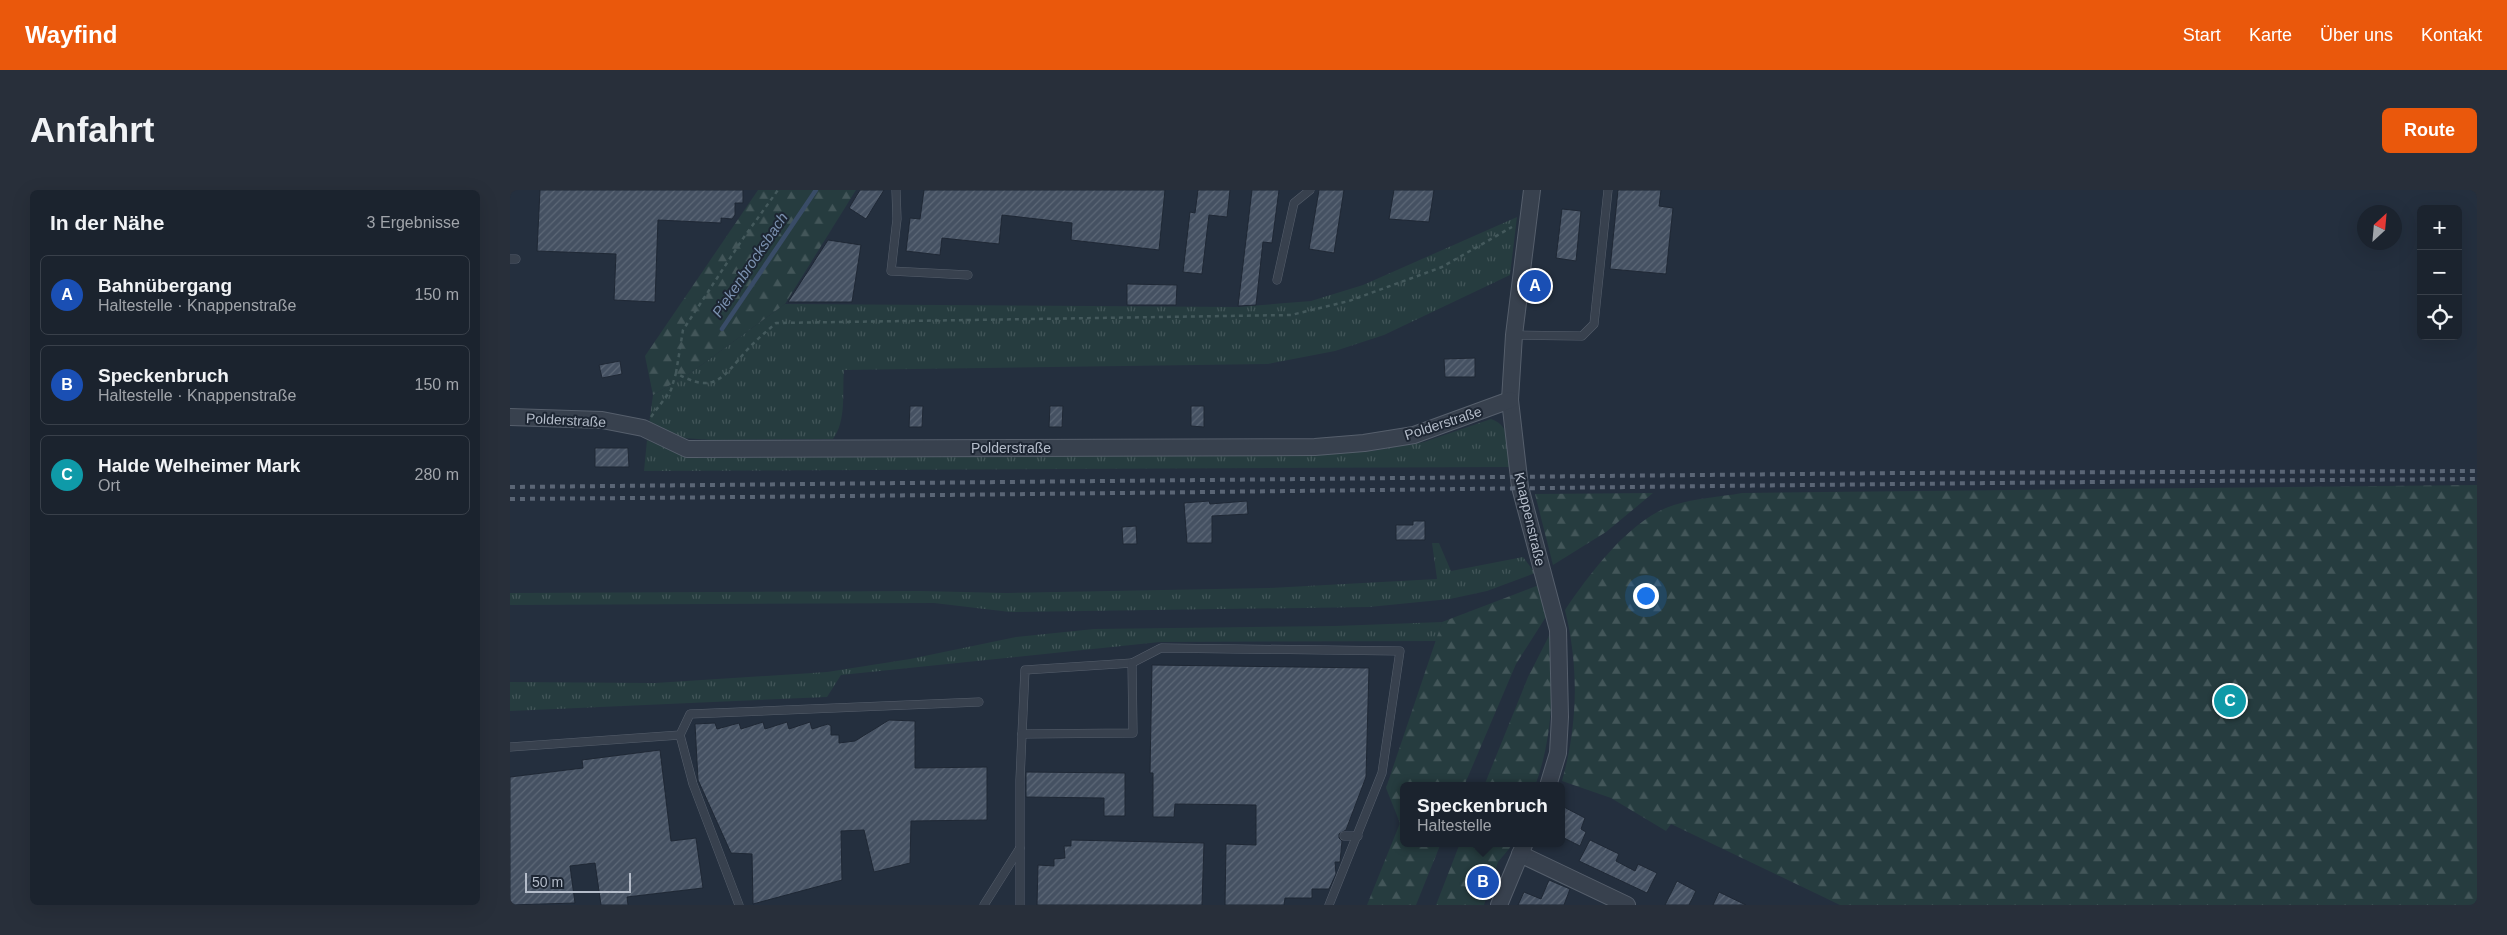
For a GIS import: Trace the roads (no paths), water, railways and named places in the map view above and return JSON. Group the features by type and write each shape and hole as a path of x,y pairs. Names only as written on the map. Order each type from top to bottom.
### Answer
{"street":[{"name":"Knappenstraße","path":"1532,190 1514,335 1510,400 1520,487 1558,630 1560,717 1558,752 1549,782"},
{"name":"Polderstraße","path":"510,417 602,420 643,428 687,449 1315,447 1364,443 1414,435 1510,400"},
{"path":"1499,905 1523,848 1627,905"}],"lane":[{"path":"896,190 897,219 891,271 968,275"},
{"path":"1277,280 1294,203 1310,190"},
{"path":"1514,335 1582,336 1594,324 1608,190"},
{"path":"1020,905 1022,734 1025,670 1132,663 1161,648 1400,651 1382,773 1329,905"},
{"path":"1022,734 1133,733 1132,663"},
{"path":"740,905 693,784 680,735 690,714 979,702"},
{"path":"510,747 680,735"},
{"path":"1344,836 1358,836"},
{"path":"984,905 1020,848"}],"waterway":[{"name":"Piekenbrocksbach","path":"722,329 816,190"}],"railway":[{"path":"510,487 1898,473 2477,471"},
{"path":"510,499 2477,479"}],"place":[{"name":"Bahnübergang","path":"1535,286"},
{"name":"Halde Welheimer Mark","path":"2230,701"},
{"name":"Speckenbruch","path":"1483,882"}]}
